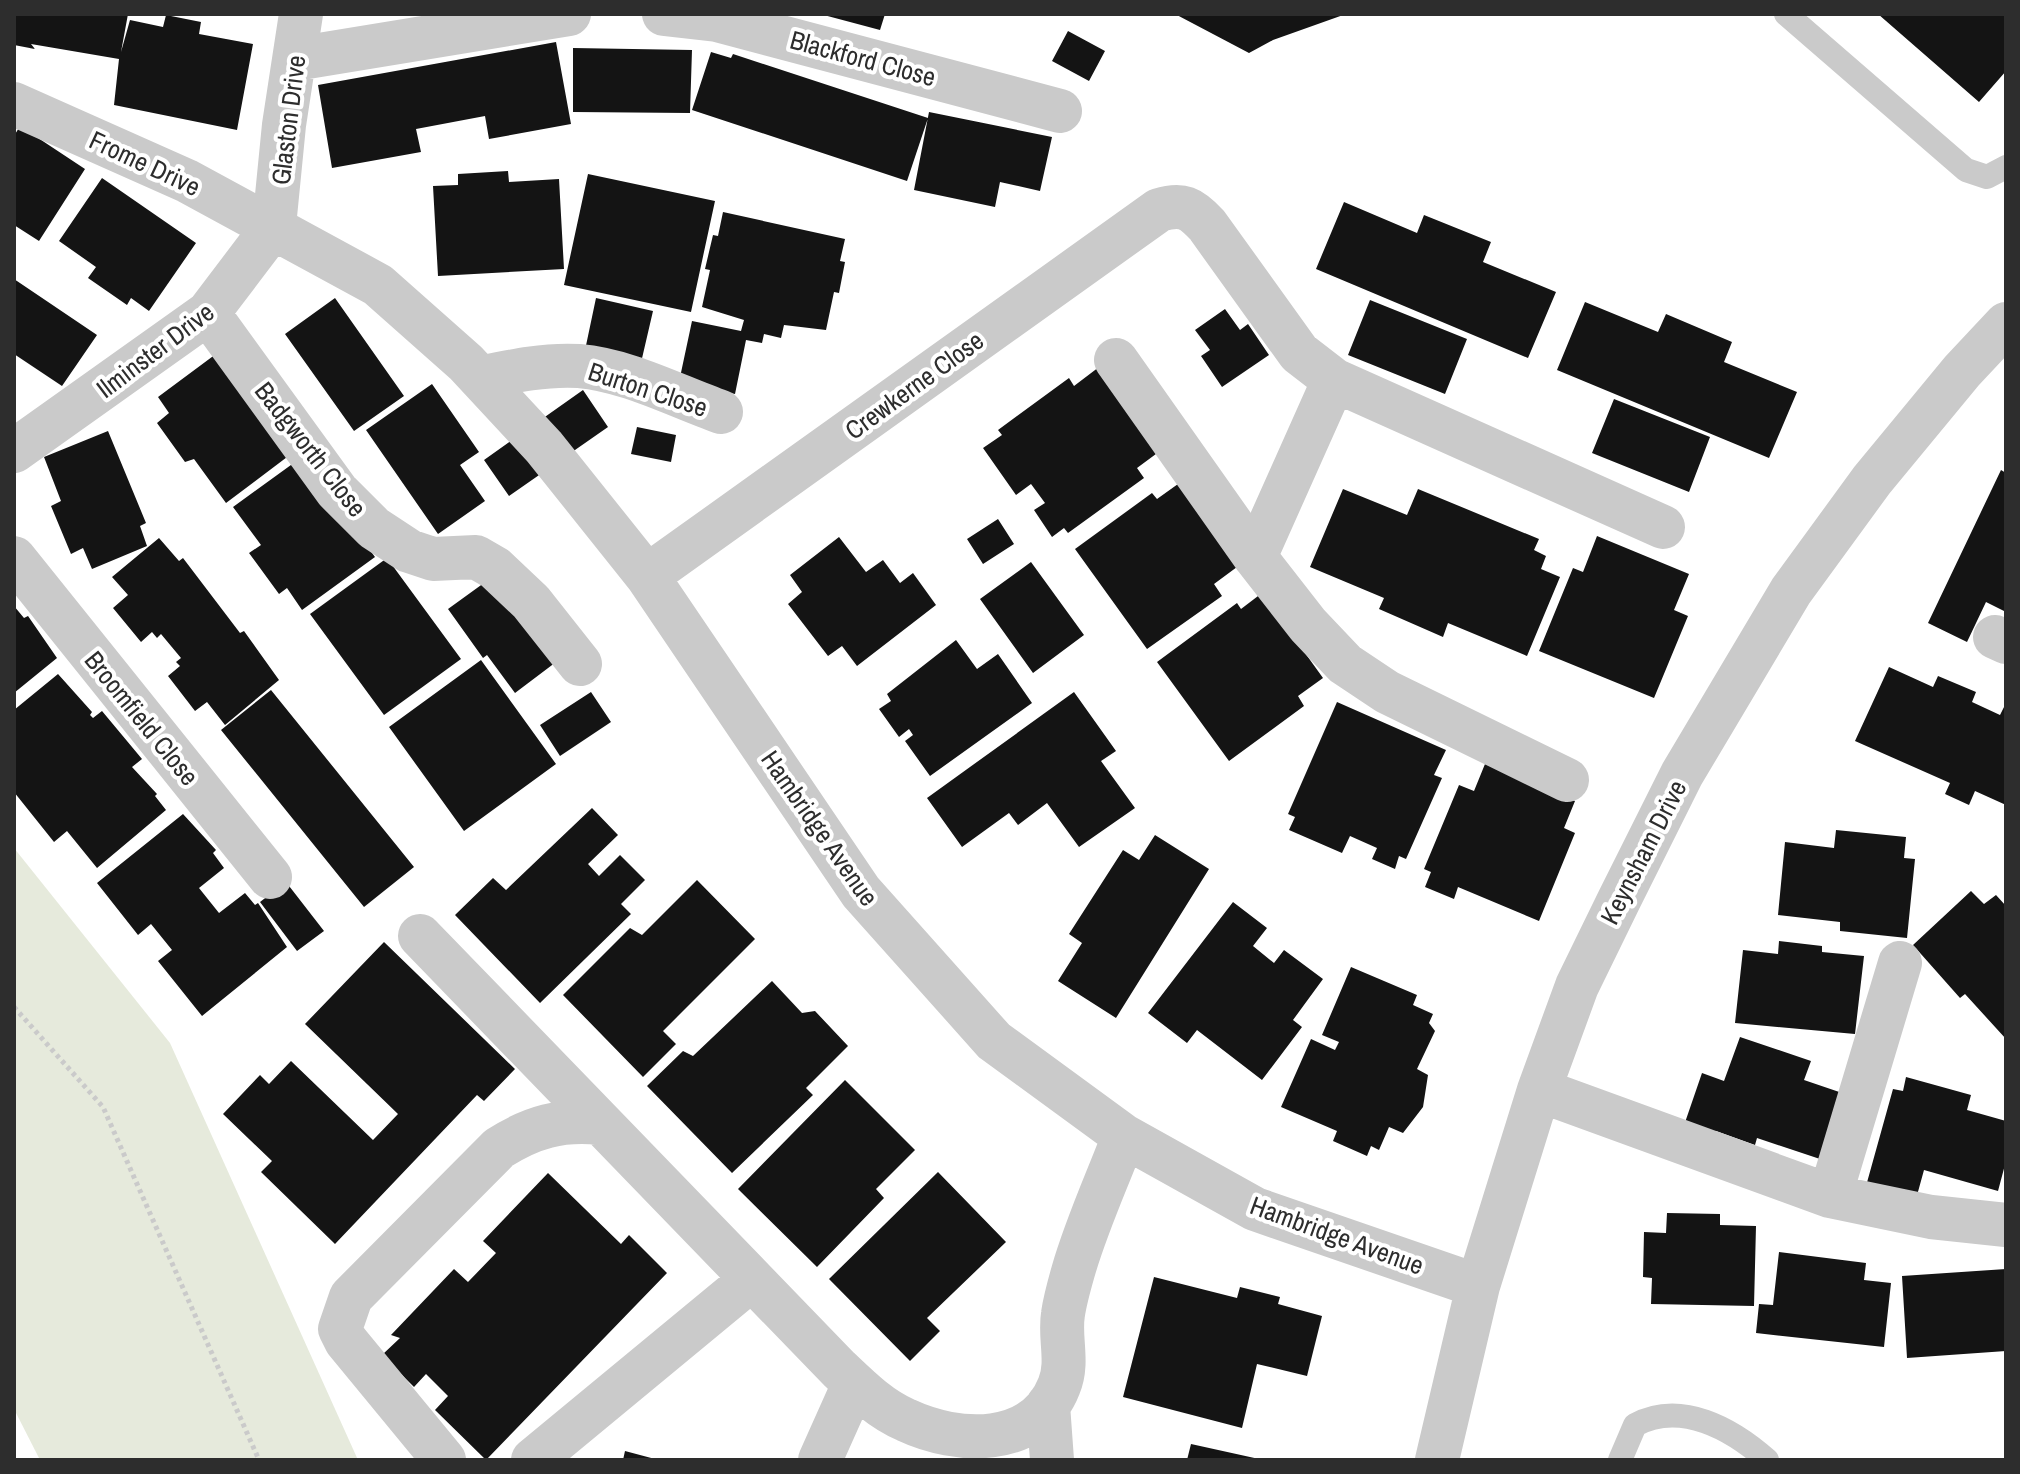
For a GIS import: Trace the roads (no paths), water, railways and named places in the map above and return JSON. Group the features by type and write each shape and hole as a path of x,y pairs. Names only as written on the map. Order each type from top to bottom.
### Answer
{"street":[{"name":"Glaston Drive","path":"274,226 301,14"},
{"path":"295,59 569,14"},
{"name":"Blackford Close","path":"664,14 717,20 1060,111"},
{"name":"Frome Drive","path":"14,104 187,181 274,226"},
{"name":"Crewkerne Close","path":"647,576 1159,210 1185,206 1207,225 1299,353 1334,380"},
{"name":"Ilminster Drive","path":"14,451 208,313 274,226"},
{"name":"Hambridge Avenue","path":"274,226 378,285 480,378 544,447 647,576 861,892 994,1041 1124,1136 1255,1209 1478,1286"},
{"name":"Badgworth Close","path":"208,313 337,491 374,528 409,551 433,559 476,557 495,568 531,602 580,664"},
{"name":"Keynsham Drive","path":"1437,1460 1478,1286 1539,1090 1577,986 1682,774 1791,591 1872,480 1962,371 2006,324"},
{"path":"1116,360 1255,557 1308,625 1345,664 1387,692 1567,780"},
{"name":"Burton Close","path":"480,378 539,366 581,366 626,377 721,412"},
{"path":"1255,557 1334,380 1663,527"},
{"name":"Broomfield Close","path":"14,558 270,877"},
{"path":"420,936 854,1384 872,1400 907,1421 967,1437 1004,1434 1028,1425 1048,1405 1059,1387 1065,1365 1062,1316 1073,1272 1124,1136"},
{"path":"1830,1196 1900,963"},
{"path":"1539,1090 1830,1196 1931,1217 2006,1225"},
{"path":"444,1460 346,1341 340,1329 342,1315 363,1283 499,1148 523,1133 548,1124 600,1123"},
{"path":"533,1460 752,1279"},
{"path":"820,1460 854,1384"},
{"path":"1048,1405 1052,1460"}],"lane":[{"path":"1786,14 1966,170 1987,177 2006,167"},
{"path":"1620,1460 1635,1425 1668,1413 1721,1428 1767,1460"}]}
